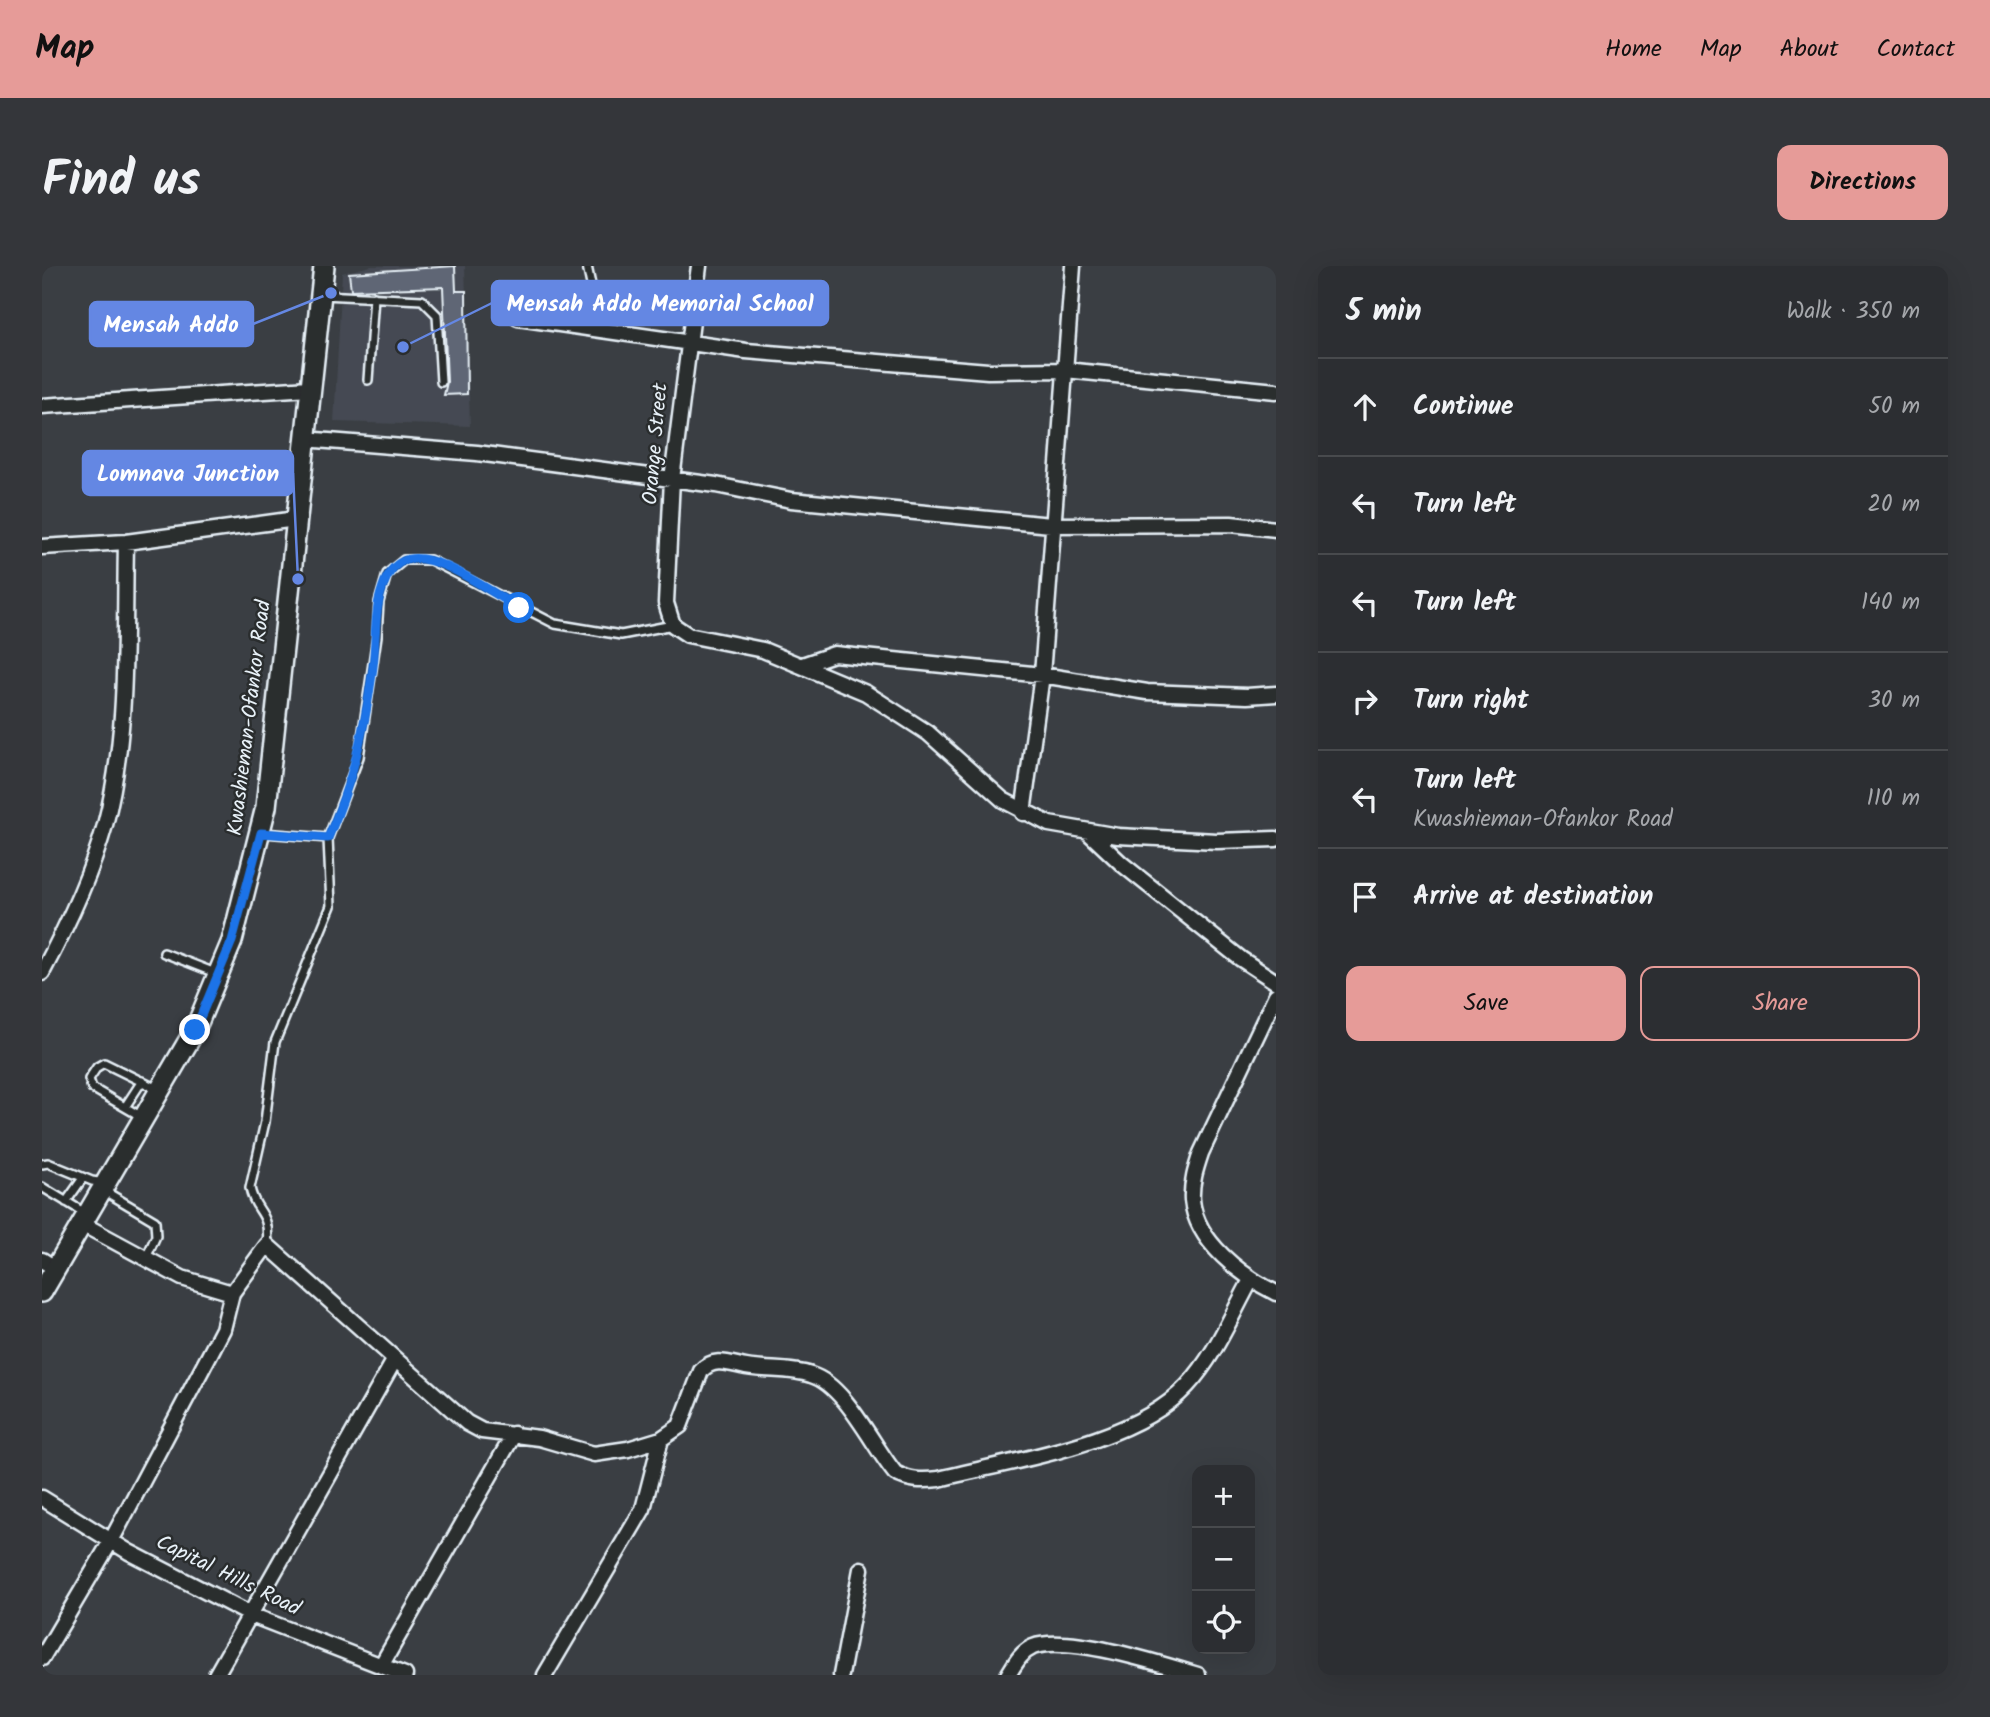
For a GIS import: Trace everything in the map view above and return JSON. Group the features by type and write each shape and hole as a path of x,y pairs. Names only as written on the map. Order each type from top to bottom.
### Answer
{"main road":[{"name":"Kwashieman-Ofankor Road","path":"42,1292 49,1264 86,1220 195,1030 232,941 261,833 324,266"}],"street":[{"name":"Orange Street","path":"673,625 666,603 672,480 687,341 699,266"},
{"path":"1023,813 1042,675 1051,525 1073,266"},
{"path":"517,318 746,351 961,369 1065,370 1276,391"},
{"path":"42,406 309,388"},
{"path":"304,439 477,453 672,480 791,500 1051,525 1231,524 1276,529"},
{"path":"42,547 126,542 296,519"},
{"path":"42,973 88,872 104,826 114,780 121,725 126,542"},
{"path":"673,625 688,635 741,643 802,664 866,693 928,733 981,782 1023,813 1049,824 1089,833 1217,841 1276,839"},
{"path":"802,664 834,654 1042,675 1147,692 1247,696 1276,694"},
{"path":"1089,833 1122,864 1241,959 1276,982"},
{"path":"1276,995 1201,1153 1193,1180 1195,1217 1206,1235 1251,1280 1276,1293"},
{"path":"86,1220 183,1279 232,1293"},
{"path":"42,1658 111,1541 223,1329 232,1293 267,1245 474,1428 514,1434 594,1454 628,1450 661,1439 680,1426 704,1368 722,1361 748,1368 800,1372 826,1381 887,1463 907,1479 939,1479 1088,1441 1127,1427 1158,1410 1186,1387 1204,1364 1251,1280"},
{"path":"216,1675 395,1359"},
{"path":"374,1668 514,1434"},
{"path":"545,1675 643,1509 661,1439"},
{"name":"Capital Hills Road","path":"42,1497 111,1541 251,1615 374,1668 404,1675"},
{"path":"841,1675 861,1569"},
{"path":"1009,1675 1021,1654 1035,1646 1070,1645 1104,1650 1198,1675"}],"lane":[{"path":"587,266 594,299"},
{"path":"321,294 422,300 432,306 438,315 441,382"},
{"path":"368,380 374,297"},
{"path":"267,1245 267,1220 250,1188 265,1122 275,1042 331,906 328,838 361,748 377,636 379,602 387,574 404,560 430,560 555,624 621,635 673,625"},
{"path":"261,833 328,838"},
{"path":"164,953 219,974"},
{"path":"145,1118 92,1088 89,1079 97,1067 104,1063 161,1091"},
{"path":"125,1107 142,1081"},
{"path":"42,1164 48,1163 104,1186 155,1221 156,1236 145,1258"},
{"path":"66,1202 83,1178"},
{"path":"42,1187 66,1202 86,1220"}],"shaded area":[{"path":"371,266 465,266 470,426 334,422 342,273"}],"building":[{"path":"455,266 456,291 466,291 467,394 444,395 447,382 443,287 351,290 349,273"}],"place":[{"name":"Mensah Addo","path":"331,293"},
{"name":"Mensah Addo Memorial School","path":"403,347"},
{"name":"Lomnava Junction","path":"298,579"}],"route":[{"path":"195,1030 232,941 261,833 328,838 359,757 372,675 379,602 387,574 404,560 430,560 464,575 519,608"}]}
